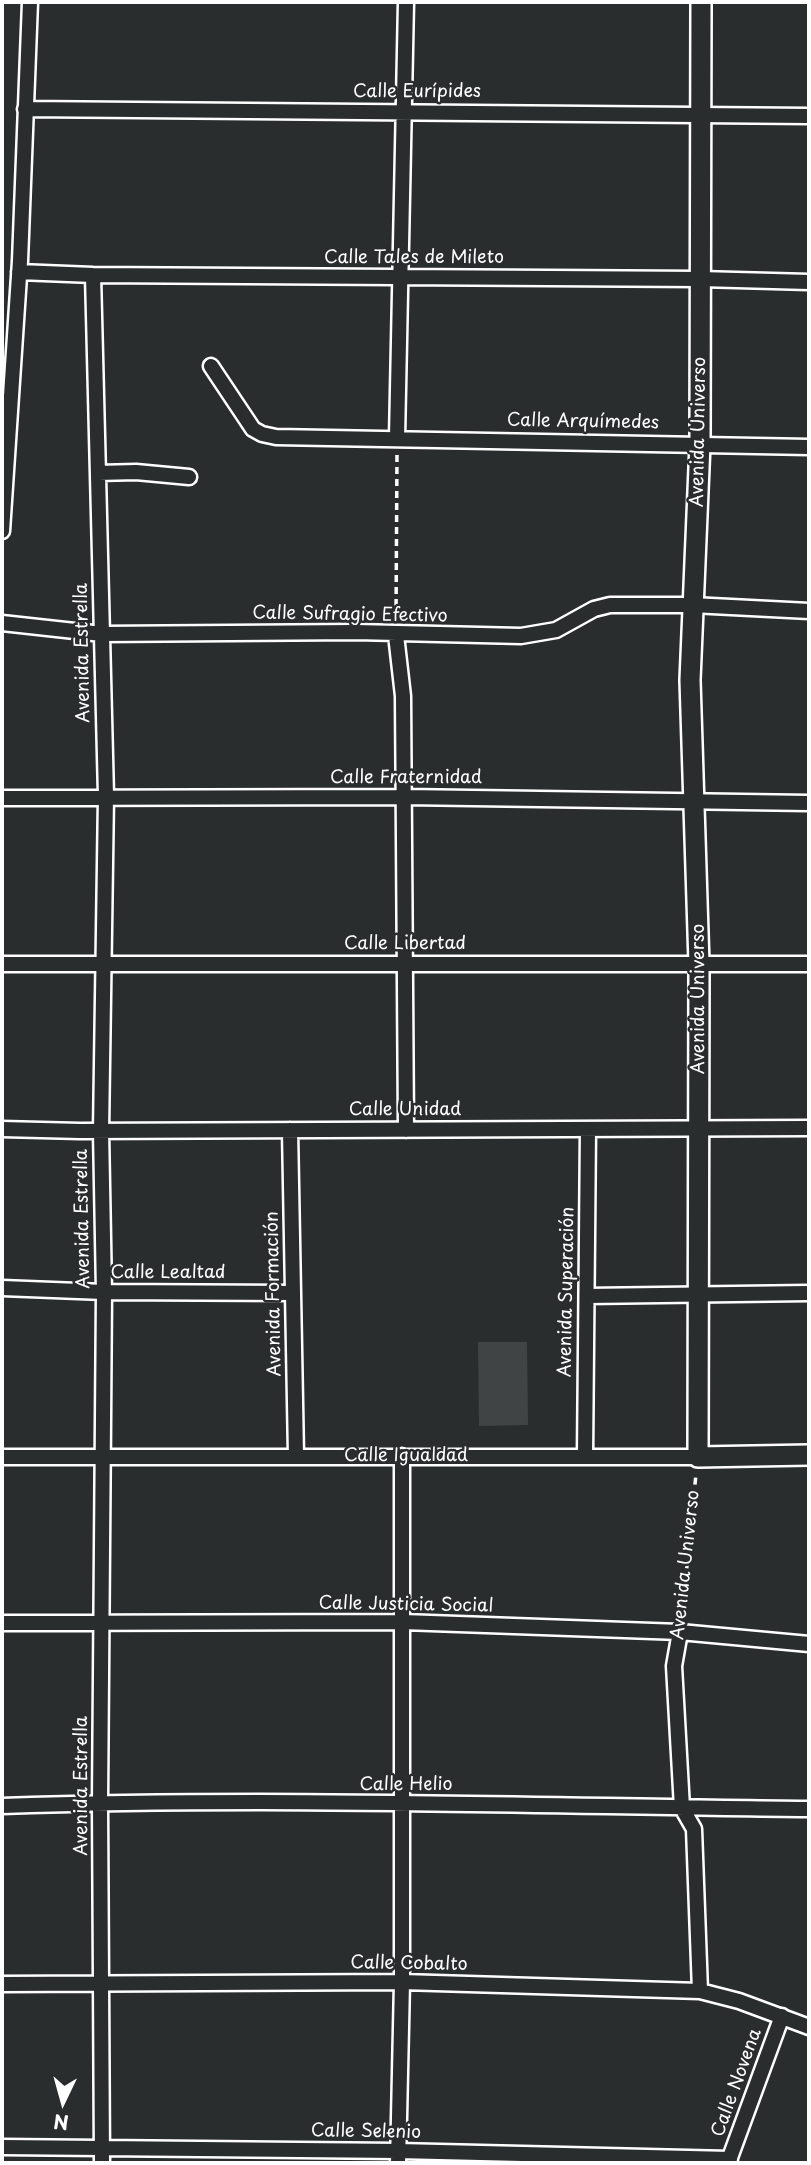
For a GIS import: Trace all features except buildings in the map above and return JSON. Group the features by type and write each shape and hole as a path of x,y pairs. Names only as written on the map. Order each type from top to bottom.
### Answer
{"street":[{"path":"2,531 19,272 30,2"},
{"path":"397,438 406,2"},
{"name":"Avenida Universo","path":"698,1457 699,964 690,680 700,444 701,2"},
{"name":"Calle Eurípides","path":"25,109 809,116"},
{"name":"Calle Tales de Mileto","path":"19,272 809,282"},
{"name":"Avenida Estrella","path":"93,275 106,796 100,1803 102,2156"},
{"name":"Calle Arquímedes","path":"211,366 253,429 262,434 291,438 809,447"},
{"path":"98,473 136,472 189,477"},
{"name":"Calle Sufragio Efectivo","path":"2,623 102,634 356,632 531,636 556,630 594,609 610,604 809,611"},
{"path":"396,635 403,696 407,1130"},
{"name":"Calle Fraternidad","path":"2,798 405,797 809,803"},
{"name":"Calle Libertad","path":"2,964 809,964"},
{"name":"Calle Unidad","path":"2,1129 102,1131 809,1128"},
{"name":"Avenida Superación","path":"585,1456 589,1129"},
{"name":"Avenida Formación","path":"290,1130 296,1456"},
{"name":"Calle Lealtad","path":"2,1288 104,1292 293,1293"},
{"path":"587,1296 809,1293"},
{"name":"Calle Igualdad","path":"2,1457 809,1455"},
{"path":"398,2157 402,1982 402,1456"},
{"name":"Calle Justicia Social","path":"2,1623 403,1622 680,1632 809,1644"},
{"name":"Avenida Universo","path":"680,1632 674,1666 681,1808 694,1829 700,1992"},
{"name":"Calle Helio","path":"2,1806 100,1803 402,1804 809,1809"},
{"name":"Calle Cobalto","path":"2,1984 402,1982 700,1992 739,2001 809,2027"},
{"name":"Calle Novena","path":"729,2161 782,2016"},
{"name":"Calle Selenio","path":"2,2147 102,2156 729,2161"}],"path":[{"path":"396,635 397,438"},
{"name":"Avenida Universo","path":"680,1632 698,1457"}],"shaded area":[{"path":"478,1342 527,1342 528,1425 479,1426"}]}
